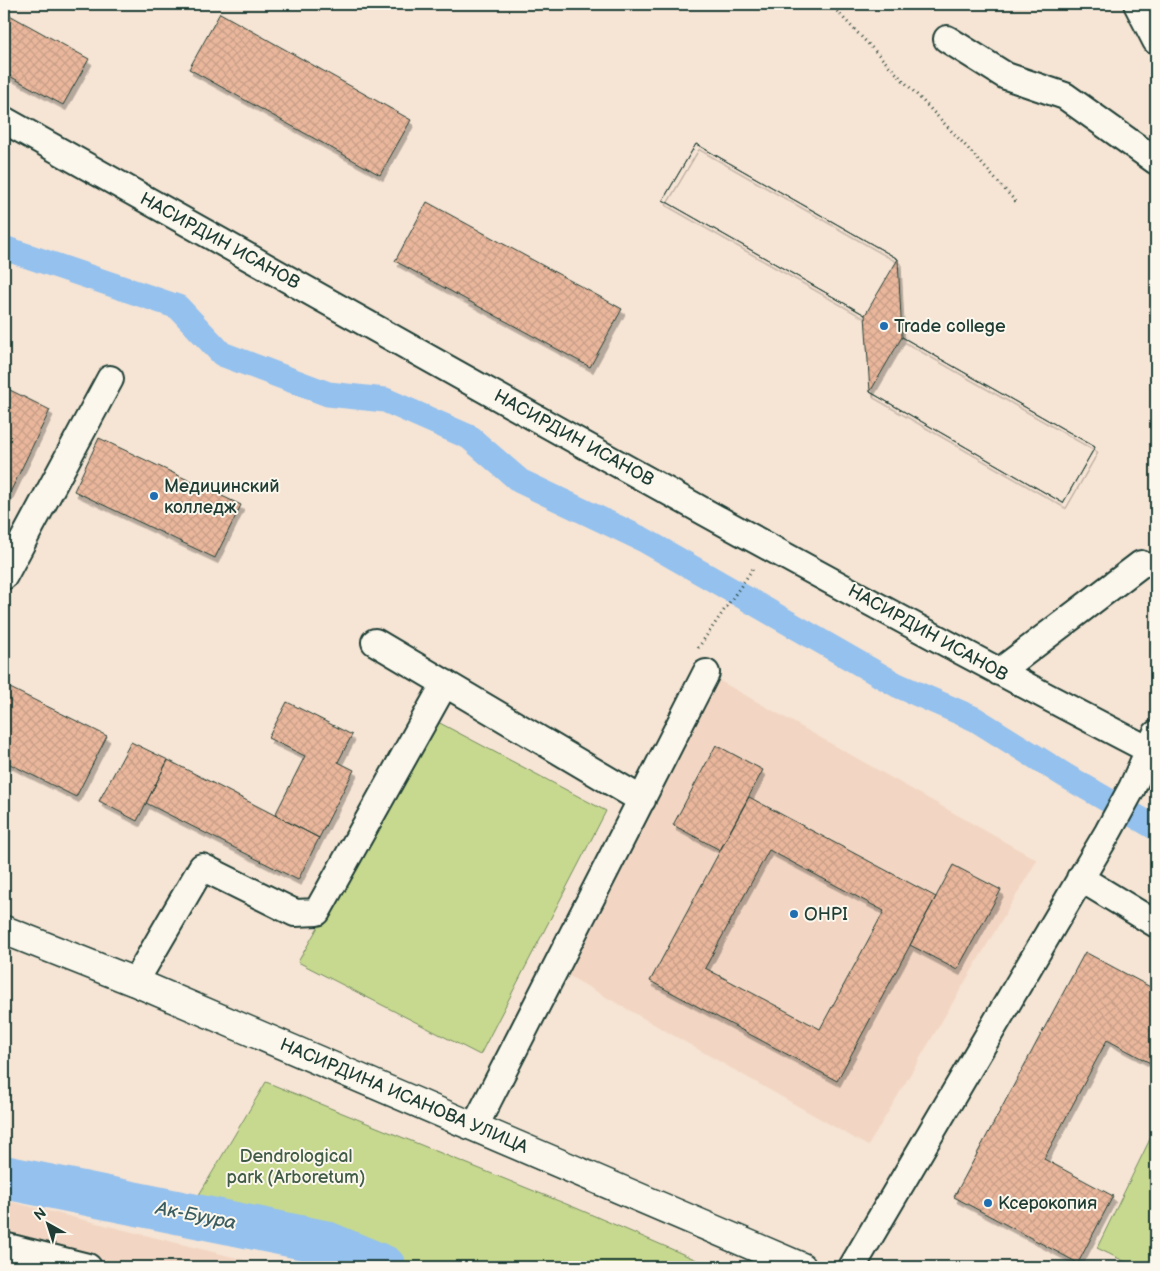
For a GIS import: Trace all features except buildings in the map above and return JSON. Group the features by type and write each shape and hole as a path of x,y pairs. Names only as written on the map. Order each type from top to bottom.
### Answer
{"main road":[{"name":"НАСИРДИНА ИСАНОВА УЛИЦА","path":"4,930 135,982 802,1267"}],"street":[{"path":"1137,4 1156,41"},
{"path":"947,39 1006,76 1065,96 1156,161"},
{"name":"НАСИРДИН ИСАНОВ","path":"4,120 999,672 1152,741"},
{"path":"4,576 110,378"},
{"path":"999,672 1141,564"},
{"path":"375,642 642,800"},
{"path":"475,1126 706,674"},
{"path":"135,982 202,867 295,913 317,912 444,683"},
{"path":"852,1267 1108,832 1132,788 1152,741"},
{"path":"1080,878 1156,924"},
{"path":"4,1246 88,1267"}],"path":[{"path":"830,4 963,143 1016,202"},
{"path":"706,674 698,648 725,612 750,573"}],"shaded area":[{"name":"OHPI","path":"706,673 1037,860 868,1146 555,968"},
{"path":"4,1200 249,1261 266,1267 4,1267"}],"green space":[{"path":"436,721 606,811 480,1055 298,962"},
{"name":"Dendrological park (Arboretum)","path":"266,1082 576,1208 713,1267 411,1267 366,1252 190,1210"},
{"path":"1153,1133 1156,1135 1156,1267 1136,1267 1097,1248"}],"waterway":[{"path":"4,248 178,307 222,354 328,394 385,400 469,437 520,481 644,540 897,685 975,719 1066,776 1156,828"},
{"name":"Ак-Буура","path":"4,1177 324,1242 384,1267"}],"place":[{"name":"Trade college","path":"884,326"},
{"name":"Медицинский колледж","path":"154,496"},
{"name":"OHPI","path":"794,914"},
{"name":"Ксерокопия","path":"988,1203"}]}
